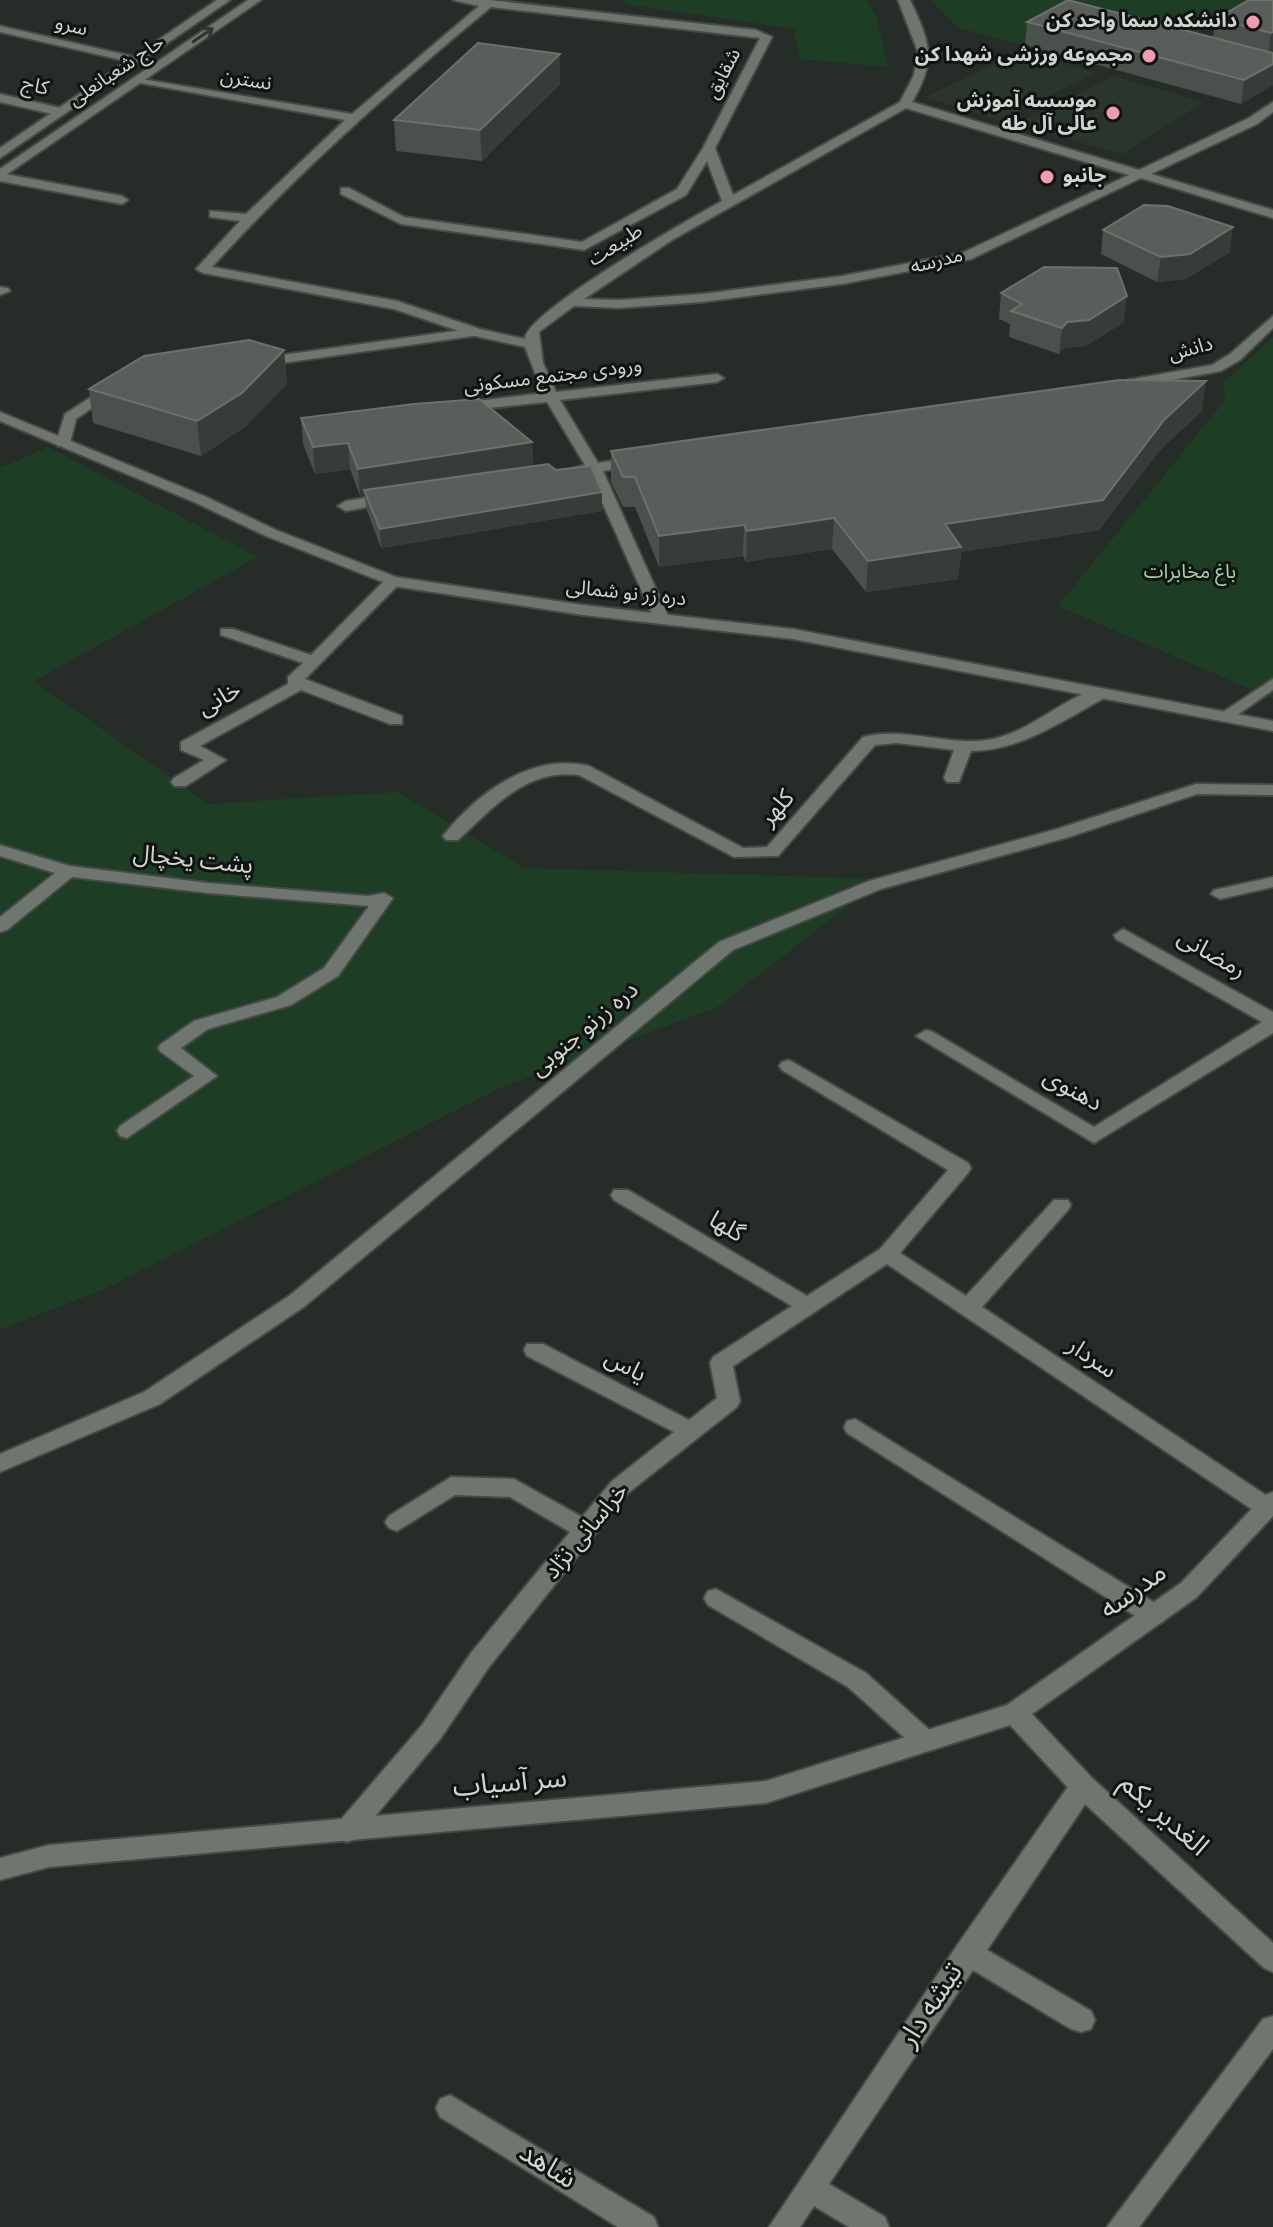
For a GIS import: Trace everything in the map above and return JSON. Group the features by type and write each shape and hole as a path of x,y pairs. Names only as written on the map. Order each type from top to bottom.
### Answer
{"street":[{"name":"حاج شعبانعلی","path":"0,154 224,0"},
{"name":"حاج شعبانعلی","path":"0,176 255,0"},
{"name":"شقایق","path":"345,191 401,220 584,246 682,192 709,148 766,37 756,33 459,0"},
{"path":"904,0 924,41 922,77 905,104 1273,214"},
{"path":"488,4 351,117 247,218 203,269 397,305 476,332 529,344 552,397 594,468 661,618"},
{"name":"سرو","path":"0,29 160,64"},
{"name":"نسترن","path":"110,77 351,117"},
{"name":"کاج","path":"0,98 84,116"},
{"name":"طبیعت","path":"529,344 532,331 540,322 667,237 905,104"},
{"name":"مدرسه","path":"569,302 619,304 702,298 917,268 966,256 1253,121 1273,106"},
{"path":"709,148 729,202"},
{"path":"0,176 122,200"},
{"path":"215,214 247,218"},
{"name":"دانش","path":"1109,387 1216,368 1235,357 1273,320"},
{"name":"ورودی مجتمع مسکونی","path":"448,409 717,378"},
{"name":"دره زر نو شمالی","path":"3,420 393,581 496,598 793,634 1273,726"},
{"path":"548,475 657,458"},
{"path":"346,506 408,496"},
{"path":"393,581 294,681 396,720"},
{"path":"227,632 313,661"},
{"name":"خانی","path":"180,782 217,760 187,746 301,683"},
{"name":"کلهر","path":"452,836 528,772 561,765 583,770 740,853 772,852 869,741 900,737 982,746 1014,737 1100,693"},
{"path":"953,778 964,745"},
{"name":"دره زرنو جنوبی","path":"0,1463 152,1398 297,1301 726,946 875,885 1063,833 1196,789 1273,790"},
{"name":"پشت یخچال","path":"0,850 68,871 208,888 368,901 384,898 331,972 284,1001 201,1025 168,1048 207,1076 127,1131"},
{"path":"0,926 68,871"},
{"path":"1220,894 1273,882"},
{"name":"رمضانی","path":"1123,935 1273,1022"},
{"name":"دهنوی","path":"926,1036 1094,1136 1273,1022"},
{"path":"789,1066 961,1168 887,1254"},
{"name":"گلها","path":"621,1195 806,1305"},
{"path":"968,1308 1061,1205"},
{"name":"خراسانی نژاد","path":"347,1831 431,1732 480,1660 620,1487 729,1401 721,1363 887,1254"},
{"name":"سردار","path":"887,1254 1270,1504"},
{"name":"یاس","path":"535,1350 691,1431"},
{"path":"855,1427 1154,1615"},
{"path":"397,1522 451,1486 514,1488 587,1531"},
{"name":"مدرسه","path":"1015,1713 1189,1590 1270,1504"},
{"path":"716,1598 857,1680 925,1741"},
{"name":"سر آسیاب","path":"0,1869 49,1856 766,1792 1015,1713"},
{"name":"الغدیر یکم","path":"1015,1713 1083,1786 1273,1960"},
{"name":"تیشه دار","path":"783,2227 812,2189 967,1952 1083,1786"},
{"path":"967,1952 1081,2020"},
{"path":"1121,2227 1273,2028"},
{"name":"شاهد","path":"450,2108 644,2227"},
{"path":"812,2189 875,2227"}],"lane":[{"path":"246,364 476,332"},
{"path":"63,443 70,417 102,393 129,386"},
{"path":"1225,717 1273,683"}],"shaded area":[{"path":"1021,51 1096,73 999,120 925,97"},
{"name":"موسسه آموزش عالی آل طه","path":"1114,76 1204,102 1122,154 1016,124"}],"green space":[{"path":"626,0 867,0 876,15 888,67 799,59 794,29 623,4"},
{"name":"مجموعه ورزشی شهدا کن","path":"931,0 1257,0 1182,41 1273,67 1273,85 1241,104 959,28"},
{"name":"باغ مخابرات","path":"1273,337 1273,699 1058,606 1225,400 1223,383"},
{"path":"48,447 258,557 34,681 208,804 398,792 524,868 882,879 718,1007 500,1088 107,1288 0,1330 0,468"}],"building":[{"path":"1068,0 1273,53 1273,64 1244,80 1027,22"},
{"path":"1249,0 1273,0 1273,32 1216,19"},
{"path":"478,43 560,54 480,130 394,120"},
{"path":"1144,205 1168,206 1233,227 1190,254 1161,257 1103,230"},
{"path":"1044,267 1117,268 1127,296 1089,320 1067,322 1062,328 1011,311 1022,304 1001,293"},
{"path":"249,340 284,350 242,393 197,421 89,389 144,356"},
{"path":"1119,380 1206,381 1164,420 1103,500 945,524 961,547 868,561 834,518 747,531 744,525 659,536 635,477 623,477 611,451"},
{"path":"479,399 532,442 358,469 348,443 313,447 301,418 414,404"},
{"path":"548,464 556,470 591,466 602,492 380,529 364,490"}],"place":[{"name":"دانشکده سما واحد کن","path":"1253,22"},
{"name":"مجموعه ورزشی شهدا کن","path":"1149,56"},
{"name":"موسسه آموزش عالی آل طه","path":"1113,113"},
{"name":"جانبو","path":"1047,177"}]}
